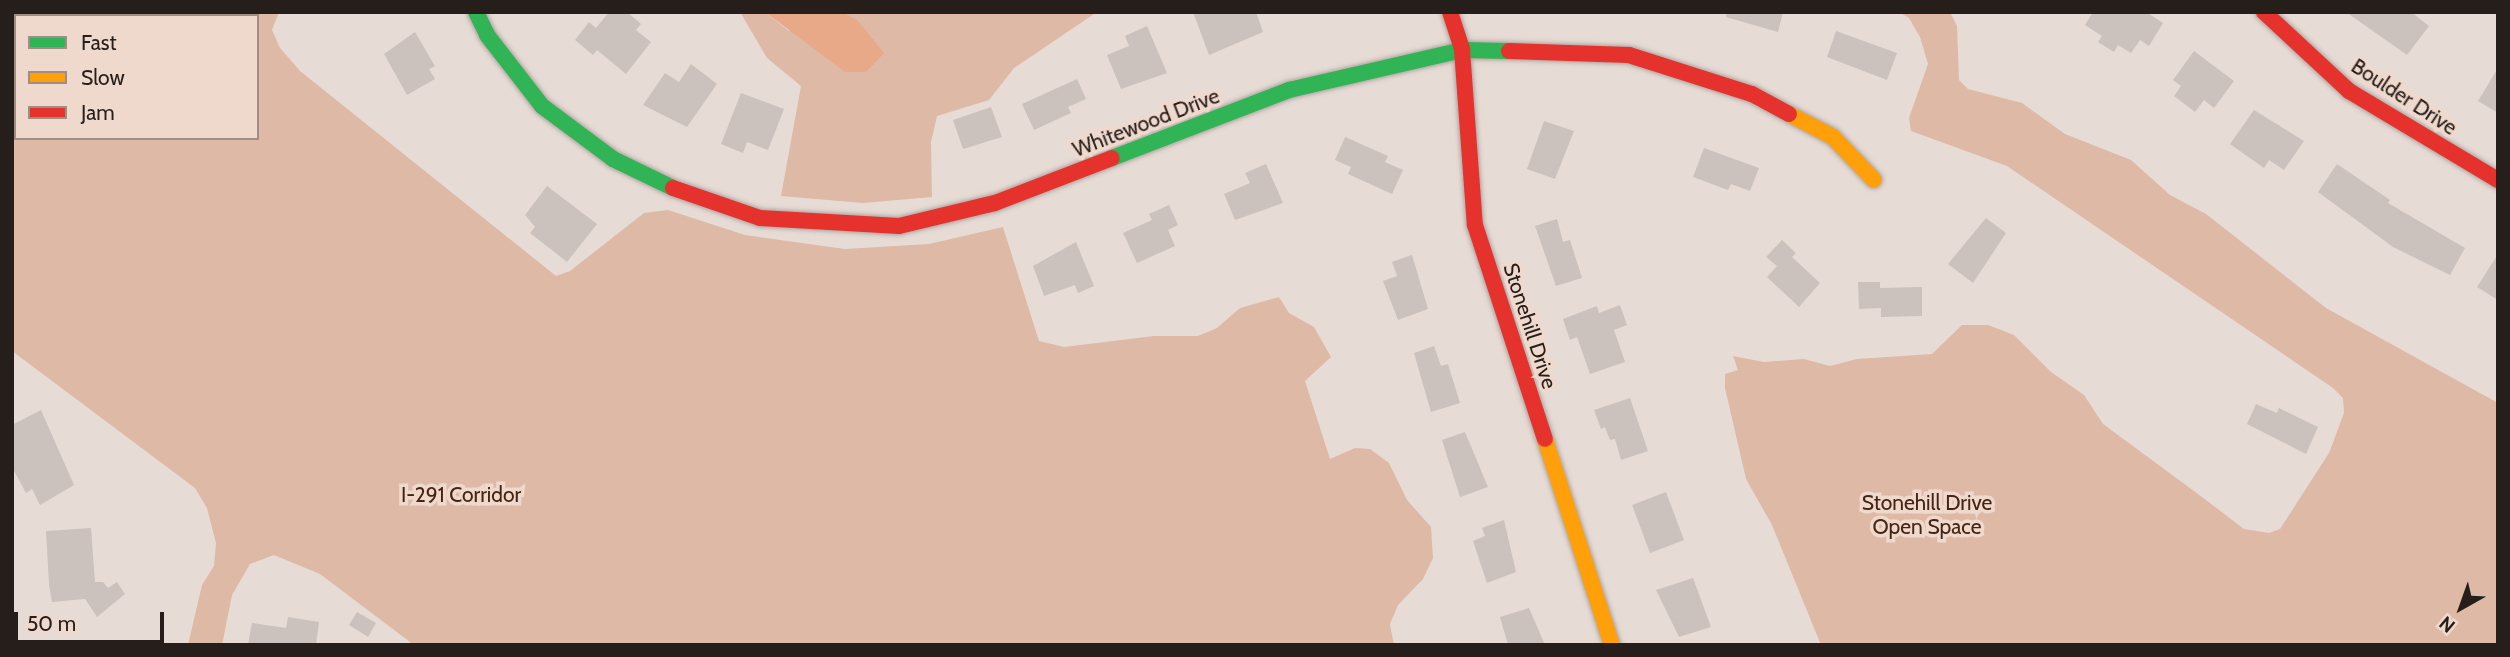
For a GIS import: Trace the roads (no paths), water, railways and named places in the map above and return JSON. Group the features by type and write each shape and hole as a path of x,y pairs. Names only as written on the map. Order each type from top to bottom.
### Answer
{"street":[{"name":"Whitewood Drive","path":"475,12 487,35 542,106 613,159 684,193 760,218 899,226 995,203 1289,90 1462,50 1629,55 1752,94 1833,137 1874,180"},
{"name":"Stonehill Drive","path":"1450,12 1462,50 1475,225 1612,645"},
{"name":"Boulder Drive","path":"2264,12 2349,92 2498,180"}],"park label":[{"name":"I-291 Corridor","path":"461,495"},
{"name":"Stonehill Drive Open Space","path":"1927,515"}]}
